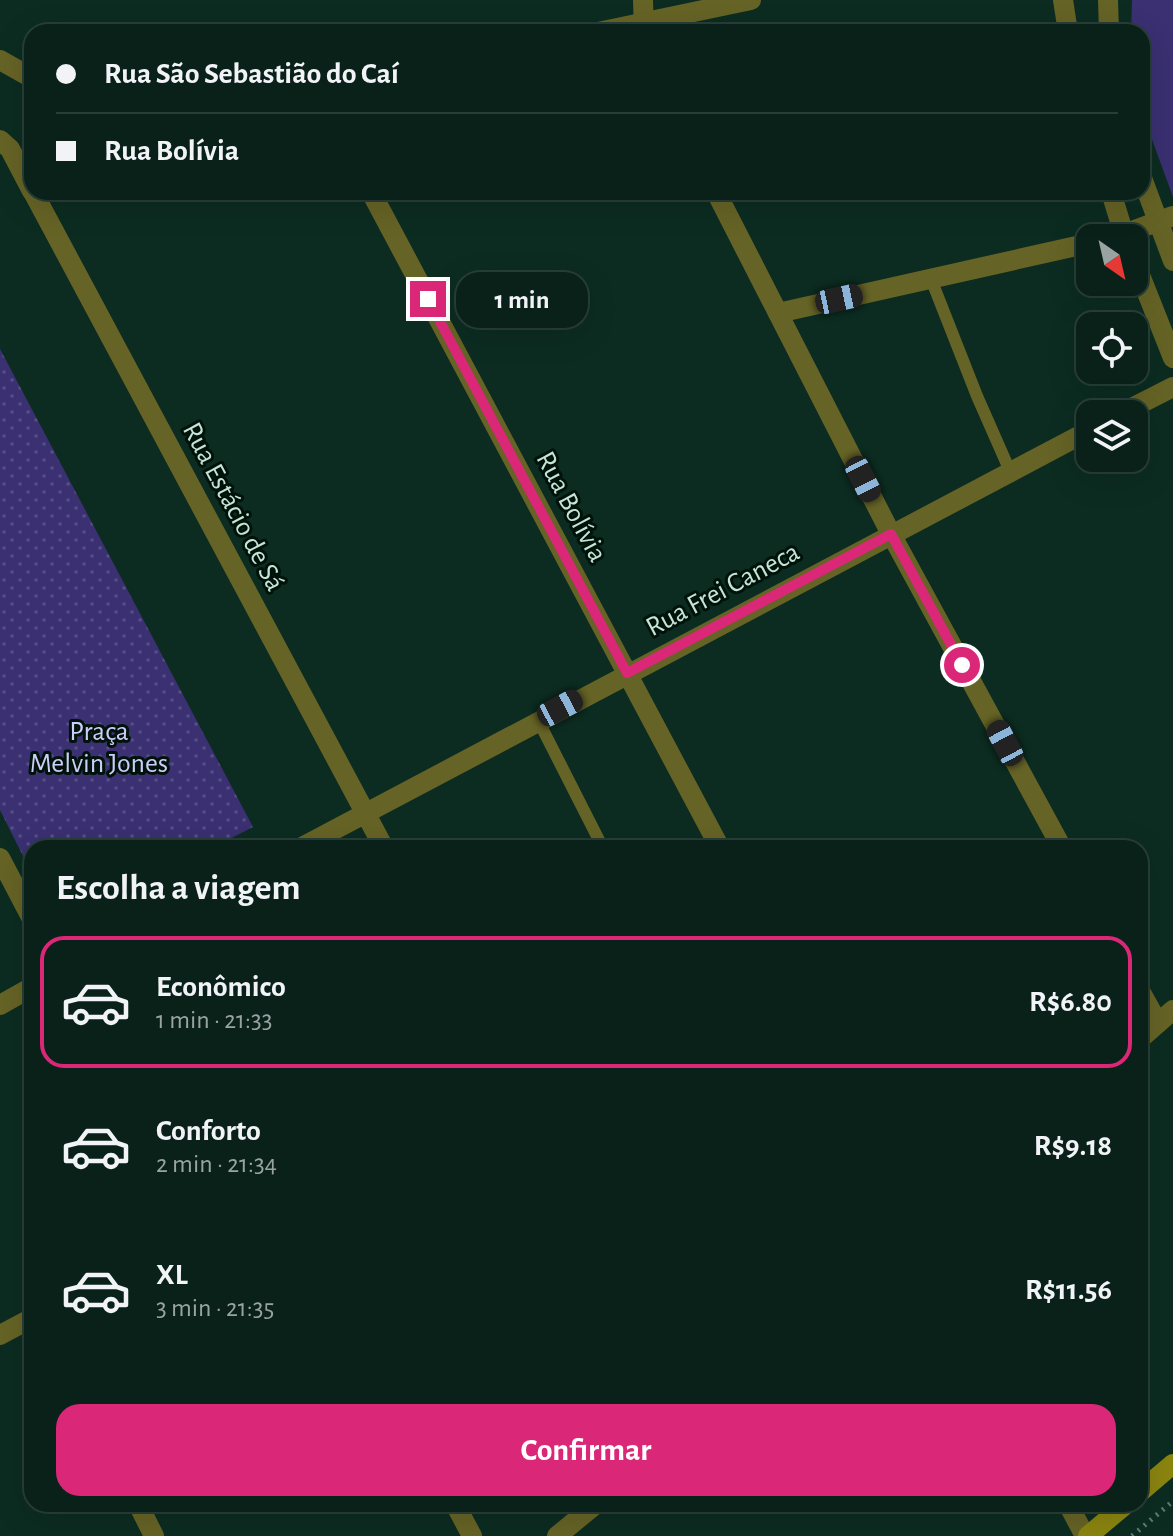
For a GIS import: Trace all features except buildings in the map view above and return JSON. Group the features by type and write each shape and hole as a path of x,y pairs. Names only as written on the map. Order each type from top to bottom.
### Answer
{"main road":[{"path":"1148,1485 1173,1464"},
{"path":"1087,1536 1116,1512"}],"street":[{"path":"643,0 643,24"},
{"path":"655,24 751,0"},
{"path":"1063,0 1067,24"},
{"path":"1108,0 1109,24"},
{"path":"0,60 24,74"},
{"name":"Rua Estácio de Sá","path":"0,140 10,149 24,176"},
{"path":"1150,193 1165,220 1173,261"},
{"name":"Rua Estácio de Sá","path":"37,200 380,840"},
{"name":"Rua Bolívia","path":"375,200 716,840"},
{"path":"720,200 891,534 1058,840"},
{"path":"1113,200 1118,224"},
{"path":"778,313 1076,246"},
{"path":"1148,295 1173,358"},
{"path":"1147,400 1173,387"},
{"name":"Rua Frei Caneca","path":"314,840 1076,437"},
{"path":"0,858 24,904"},
{"path":"0,1005 24,992"},
{"path":"1148,999 1165,1017 1148,1032"},
{"path":"0,1335 24,1322"},
{"path":"142,1512 154,1536"},
{"path":"459,1512 472,1536"},
{"path":"557,1536 586,1512"},
{"path":"1073,1512 1087,1536"}],"lane":[{"path":"931,279 1010,471"},
{"path":"538,720 599,840"}],"path":[{"path":"1132,1536 1173,1501"}],"green space":[{"path":"1132,0 1173,0 1173,197 1150,134 1150,24 1131,24"},
{"name":"Praça Melvin Jones","path":"0,349 253,827 228,840 24,840 24,858 0,810"}],"route":[{"path":"428,299 627,673 891,534 962,665"}]}
